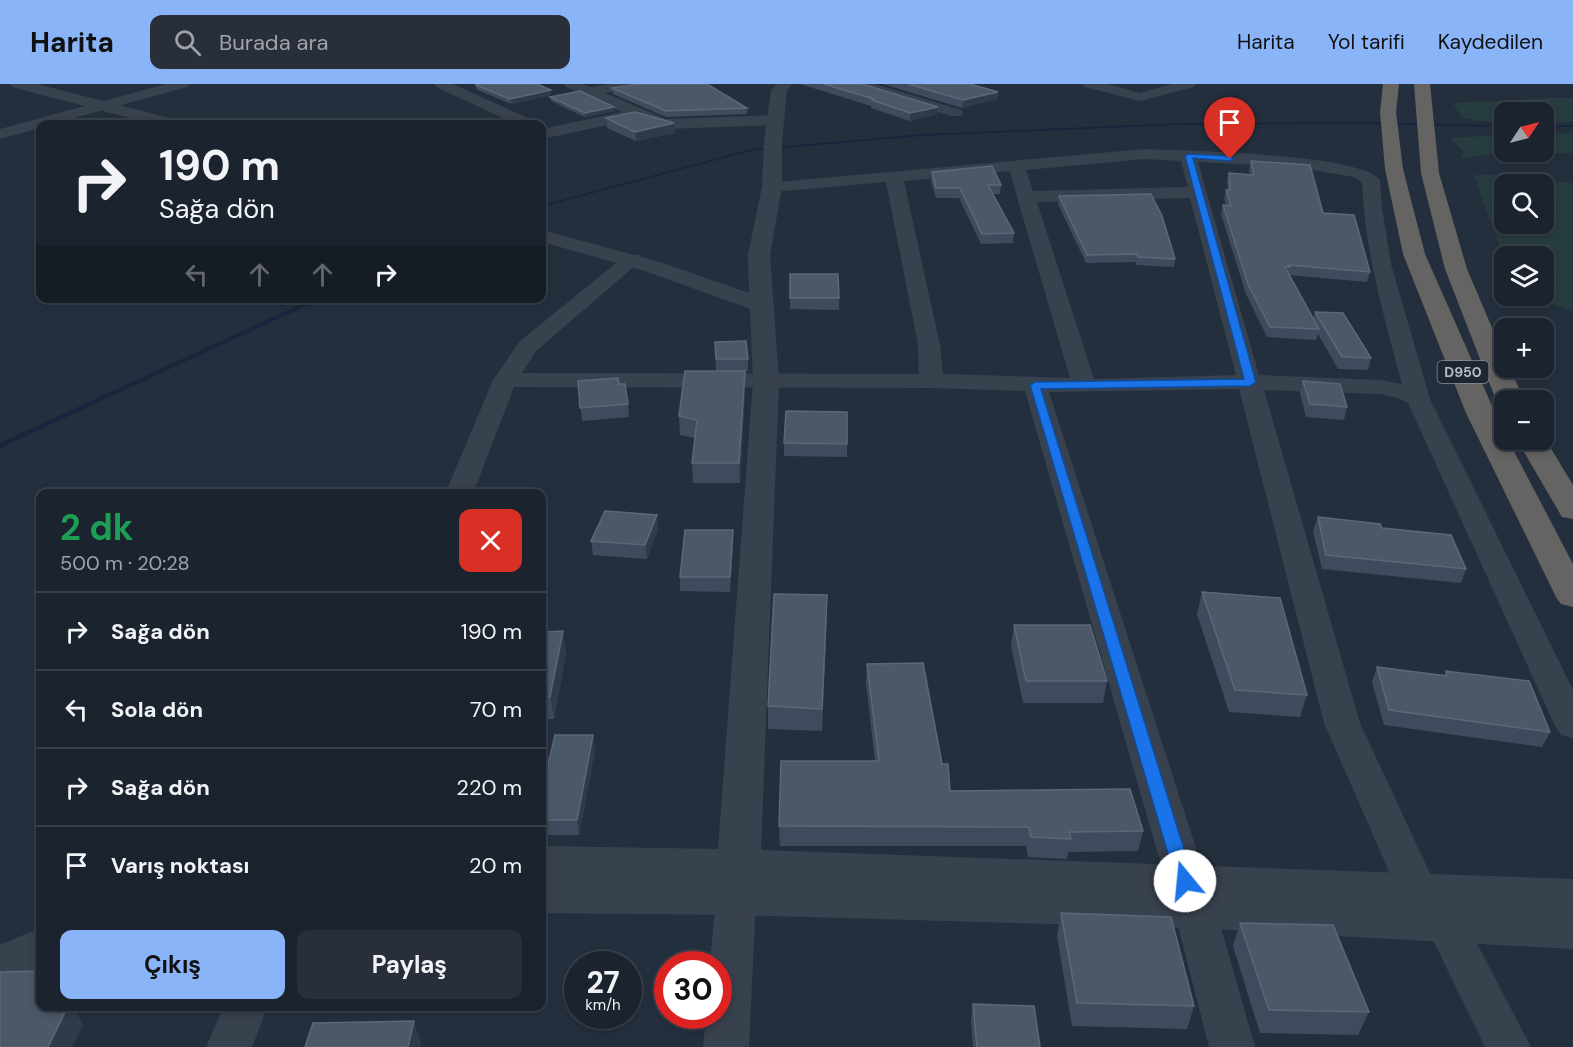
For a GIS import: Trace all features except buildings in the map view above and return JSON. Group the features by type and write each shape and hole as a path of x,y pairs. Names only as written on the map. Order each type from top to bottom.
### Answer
{"highway":[{"name":"D950","path":"1391,84 1389,123 1394,170 1414,255 1480,413 1573,597"},
{"name":"D950","path":"1422,84 1430,173 1456,269 1506,390"},
{"path":"1537,450 1573,510"}],"street":[{"path":"18,84 156,120"},
{"path":"48,120 182,84"},
{"path":"447,87 475,84"},
{"path":"571,84 654,121 678,125 776,120"},
{"path":"588,92 634,84"},
{"path":"726,1047 738,881 766,381 760,305 744,263 772,187 773,148 779,91 784,84"},
{"path":"860,84 956,113"},
{"path":"1090,84 1140,97 1189,84"},
{"path":"891,94 920,86"},
{"path":"447,87 519,120"},
{"path":"546,132 637,114"},
{"path":"0,134 36,124"},
{"path":"772,187 1120,155 1188,156 1325,166 1359,173 1371,180 1371,212 1386,286 1419,399 1573,726"},
{"path":"1188,156 1342,723 1431,908 1508,1047"},
{"path":"1016,164 1084,386"},
{"path":"894,176 929,345 931,381"},
{"path":"1026,197 1197,192"},
{"path":"546,237 633,259 705,282 760,305"},
{"path":"461,489 505,380 528,346 633,259"},
{"path":"705,282 744,263"},
{"path":"505,380 931,381 1084,386 1250,382 1380,387 1405,392 1419,399"},
{"path":"1035,385 1190,895 1232,1047"},
{"path":"546,863 738,881 1190,895 1431,908 1573,930"},
{"path":"546,895 738,881"},
{"path":"1431,908 1573,897"},
{"path":"0,967 36,949"},
{"path":"229,1047 244,1011"}],"green space":[{"path":"1573,98 1573,122 1554,123 1554,102 1494,102 1494,122 1461,117 1453,103"},
{"path":"1573,133 1573,153 1554,153 1554,134"},
{"path":"1494,136 1494,154 1460,159 1464,152 1449,138"},
{"path":"1494,175 1494,231 1474,176"},
{"path":"1554,181 1573,183 1573,312 1554,305 1554,246 1499,246 1495,234 1554,234"}],"waterway":[{"path":"546,205 751,150 922,135 1180,124 1360,123 1494,126"},
{"path":"1554,126 1573,126"},
{"path":"0,446 309,303"}],"route":[{"path":"1185,881 1035,385 1250,382 1188,156 1230,159"}]}
